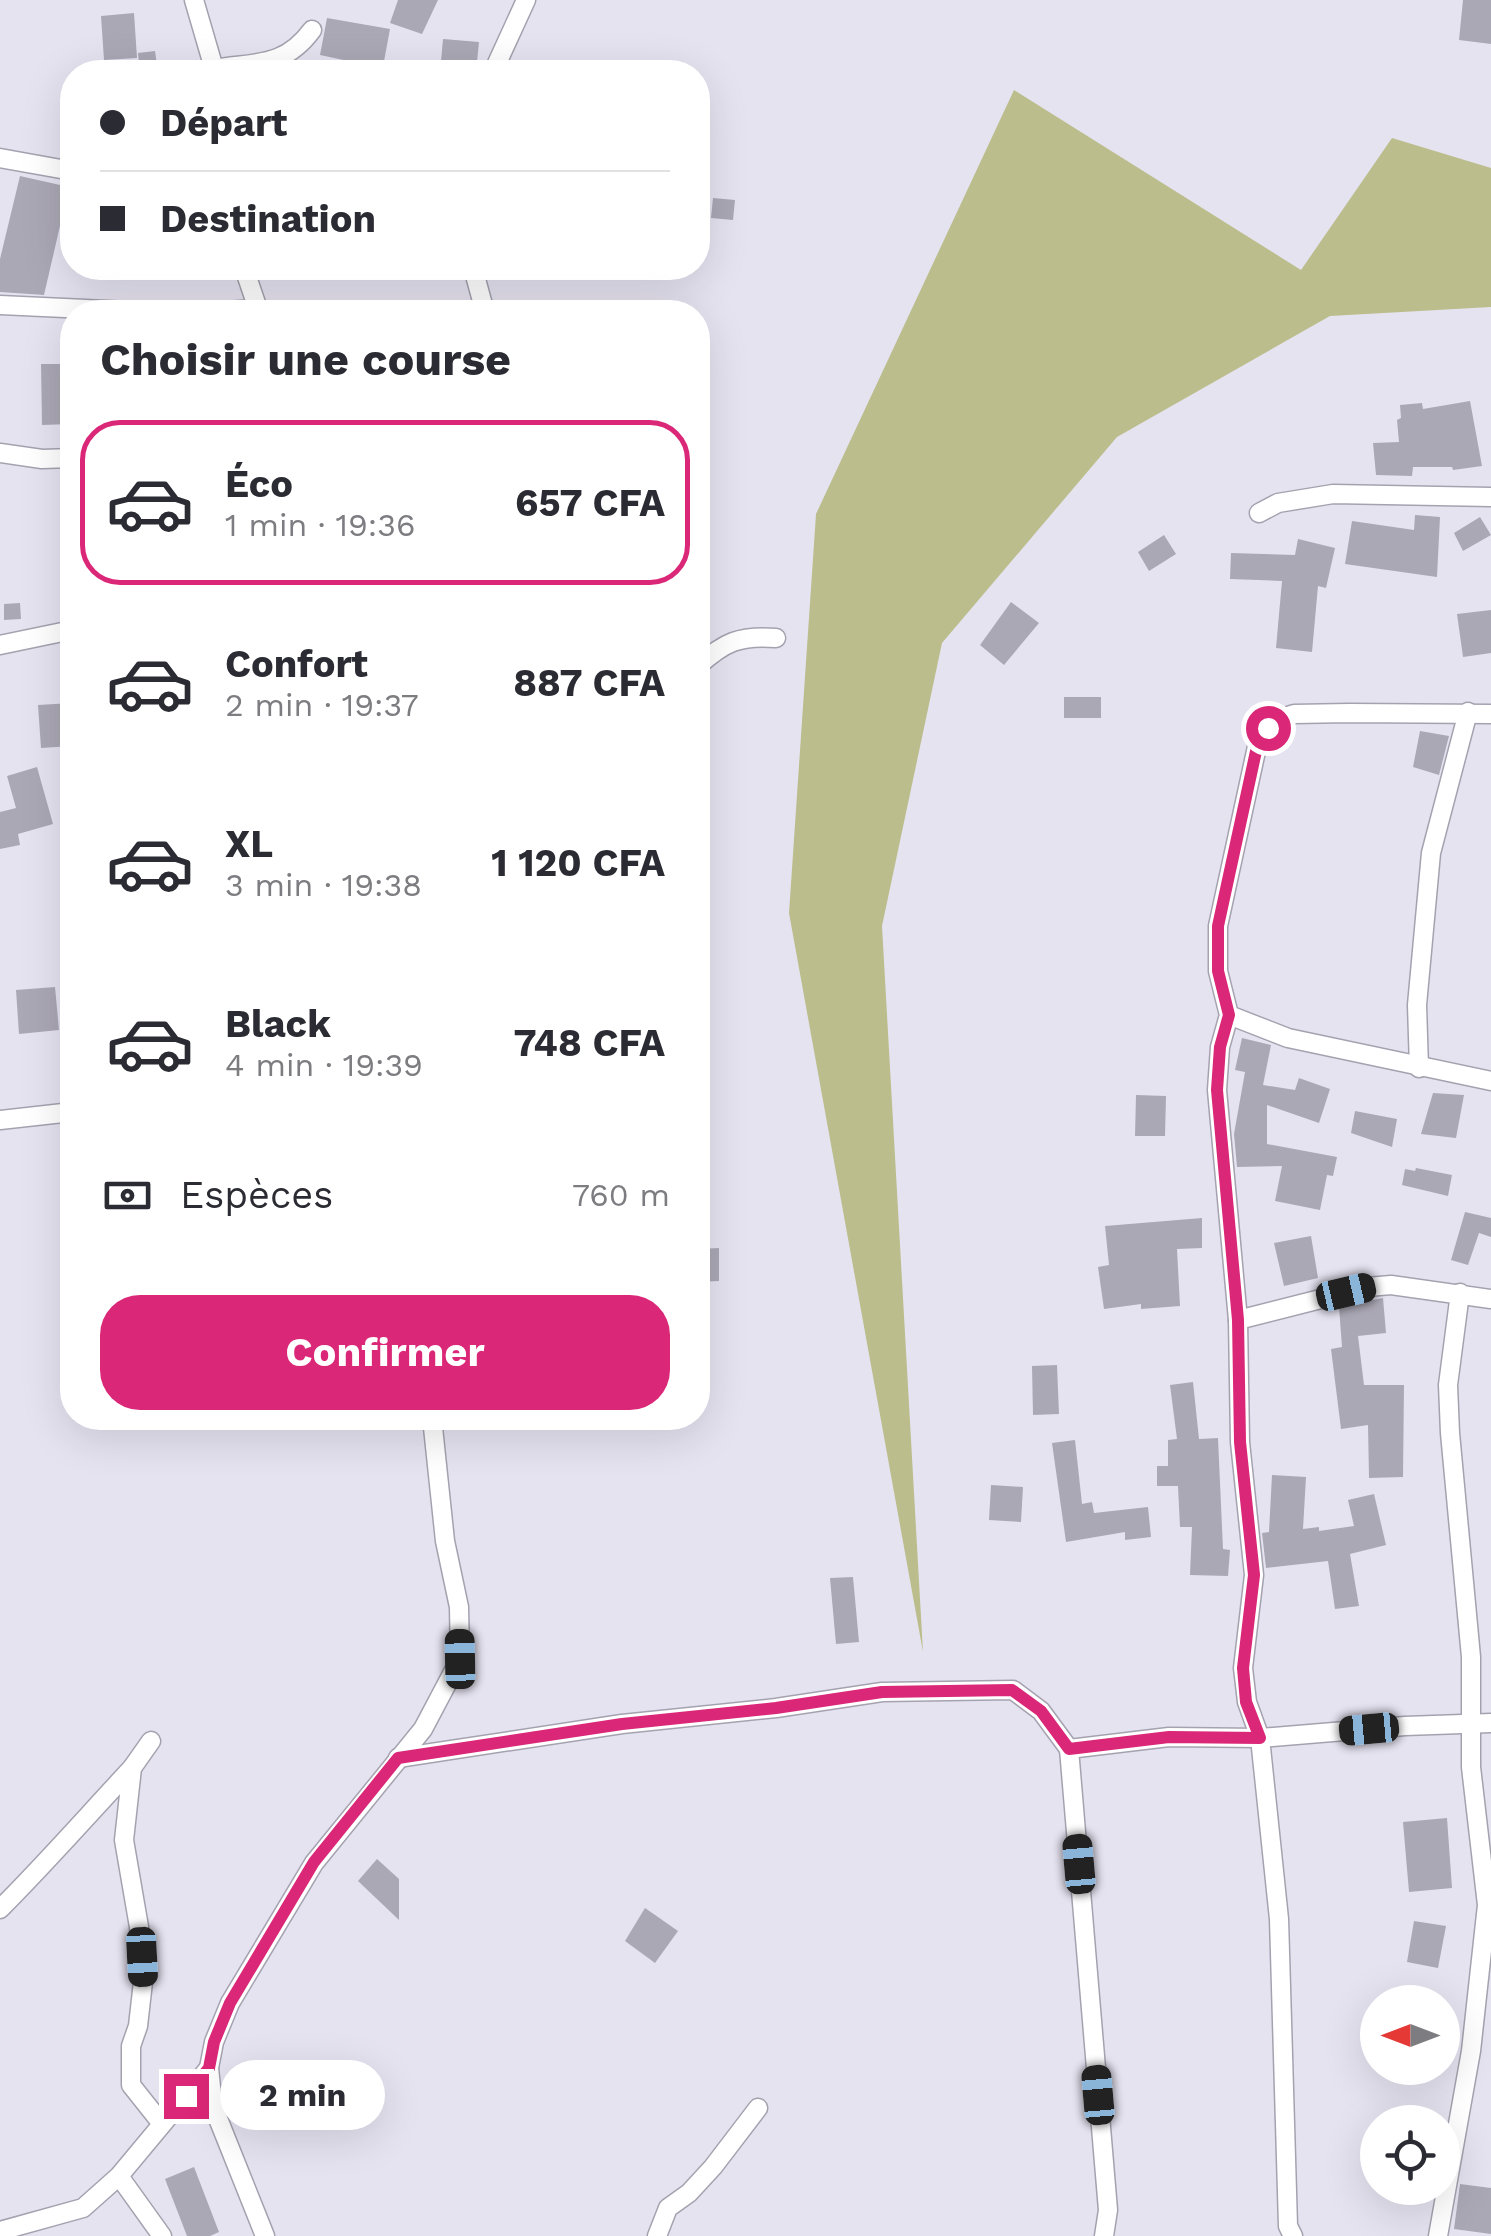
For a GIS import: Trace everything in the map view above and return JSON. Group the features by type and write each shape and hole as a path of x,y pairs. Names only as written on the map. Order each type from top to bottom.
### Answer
{"street":[{"path":"194,0 211,60"},
{"path":"498,60 526,0"},
{"path":"274,60 298,49 312,30"},
{"path":"0,158 60,169"},
{"path":"0,305 60,308"},
{"path":"0,453 60,458"},
{"path":"1259,513 1278,503 1332,494 1491,497"},
{"path":"0,645 60,632"},
{"path":"710,657 733,640 750,636 776,638"},
{"path":"1419,1068 1417,1006 1431,853 1468,712"},
{"path":"1293,2236 1288,2226 1279,1919 1260,1738 1246,1702 1243,1668 1254,1575 1240,1442 1238,1320 1217,1090 1220,1047 1229,1015 1218,971 1218,926 1258,742 1268,728 1294,714 1491,714"},
{"path":"1229,1015 1288,1038 1491,1081"},
{"path":"0,1120 60,1113"},
{"path":"1238,1320 1368,1287 1391,1285 1491,1300"},
{"path":"1438,2236 1472,2052 1489,1906 1471,1768 1471,1657 1448,1385 1460,1293"},
{"path":"266,2236 212,2106 209,2068 214,2042 230,2003 314,1862 423,1729 460,1659 459,1607 445,1542 433,1430"},
{"path":"398,1758 622,1724 882,1692 1012,1690 1041,1711 1069,1749 1108,2210 1104,2236"},
{"path":"1069,1749 1169,1737 1260,1738 1491,1723"},
{"path":"0,1909 64,1845 80,1820 132,1768 151,1741"},
{"path":"132,1768 124,1840 139,1927 143,1982 138,2026 130,2046 130,2085 162,2124"},
{"path":"0,2231 83,2208 120,2176 209,2068"},
{"path":"657,2236 668,2208 713,2168 758,2108"},
{"path":"120,2176 162,2236"}],"green space":[{"path":"1014,90 1301,270 1392,138 1491,168 1491,307 1330,316 1117,437 942,643 882,926 923,1652 789,913 816,514"}],"building":[{"path":"398,0 438,0 422,34 390,23"},
{"path":"1463,0 1491,0 1491,44 1459,40"},
{"path":"134,13 137,58 104,60 101,16"},
{"path":"327,18 390,29 384,60 344,60 320,55"},
{"path":"443,39 479,42 477,60 441,60"},
{"path":"155,51 156,60 139,60 138,53"},
{"path":"20,176 60,185 60,226 44,295 0,292 0,259"},
{"path":"713,198 735,200 733,220 711,218"},
{"path":"41,364 60,364 60,424 42,425"},
{"path":"1470,401 1482,466 1453,470 1413,467 1412,476 1376,475 1373,443 1399,442 1400,405 1422,403 1423,409"},
{"path":"1415,515 1440,517 1437,577 1345,564 1352,521 1414,530"},
{"path":"1480,517 1491,535 1463,551 1454,533"},
{"path":"1164,535 1176,554 1149,571 1138,552"},
{"path":"1298,539 1335,548 1326,588 1318,586 1312,652 1276,648 1282,581 1230,579 1231,553 1295,555"},
{"path":"1011,602 1039,623 1004,665 980,645"},
{"path":"20,603 21,619 4,620 4,604"},
{"path":"1491,610 1491,653 1463,657 1457,614"},
{"path":"1064,697 1101,697 1101,718 1064,718"},
{"path":"60,704 60,747 41,748 38,705"},
{"path":"1420,731 1449,736 1439,775 1413,767"},
{"path":"37,767 53,824 18,834 20,845 0,849 0,812 16,808 7,776"},
{"path":"55,987 59,1030 19,1034 16,990"},
{"path":"1242,1038 1271,1045 1263,1085 1295,1090 1299,1078 1330,1089 1319,1123 1267,1105 1267,1144 1337,1157 1333,1176 1327,1175 1320,1210 1275,1201 1282,1166 1237,1167 1234,1134 1245,1072 1235,1070"},
{"path":"1433,1093 1464,1095 1456,1138 1421,1134"},
{"path":"1136,1095 1166,1096 1165,1136 1135,1136"},
{"path":"1355,1111 1397,1119 1392,1147 1351,1133"},
{"path":"1405,1169 1452,1175 1448,1196 1402,1185"},
{"path":"1465,1212 1491,1218 1491,1237 1479,1233 1468,1265 1451,1260"},
{"path":"1202,1218 1202,1248 1177,1249 1180,1306 1141,1309 1141,1304 1104,1309 1098,1267 1109,1265 1105,1226"},
{"path":"1311,1236 1318,1278 1284,1286 1274,1243"},
{"path":"710,1248 719,1248 719,1281 710,1281"},
{"path":"1383,1298 1386,1333 1358,1336 1364,1385 1404,1385 1403,1477 1369,1478 1368,1425 1341,1429 1331,1349 1342,1347 1339,1307"},
{"path":"1057,1365 1059,1414 1033,1415 1032,1366"},
{"path":"1193,1382 1199,1439 1218,1438 1223,1549 1230,1550 1228,1576 1190,1575 1192,1527 1180,1527 1178,1486 1157,1486 1157,1466 1168,1466 1168,1440 1177,1439 1170,1385"},
{"path":"1075,1440 1082,1504 1092,1502 1094,1513 1148,1507 1151,1537 1125,1540 1125,1532 1066,1542 1052,1443"},
{"path":"1272,1475 1306,1477 1303,1529 1354,1526 1348,1500 1374,1494 1386,1545 1350,1554 1359,1606 1335,1609 1328,1561 1266,1568 1262,1533 1269,1532"},
{"path":"991,1485 1023,1487 1021,1522 989,1520"},
{"path":"853,1577 859,1642 836,1644 830,1578"},
{"path":"1447,1818 1452,1888 1409,1892 1403,1822"},
{"path":"377,1859 399,1879 399,1920 358,1881"},
{"path":"645,1908 678,1931 655,1963 625,1941"},
{"path":"1414,1921 1446,1926 1438,1968 1407,1962"},
{"path":"194,2167 219,2232 210,2236 187,2236 165,2179"},
{"path":"1460,2184 1491,2188 1491,2234 1454,2229"}],"route":[{"path":"186,2096 209,2068 214,2042 230,2003 314,1862 398,1758 622,1724 882,1692 1012,1690 1041,1711 1069,1749 1169,1737 1260,1738 1246,1702 1243,1668 1254,1575 1240,1442 1238,1320 1217,1090 1220,1047 1229,1015 1218,971 1218,926 1258,742 1268,728"}]}
